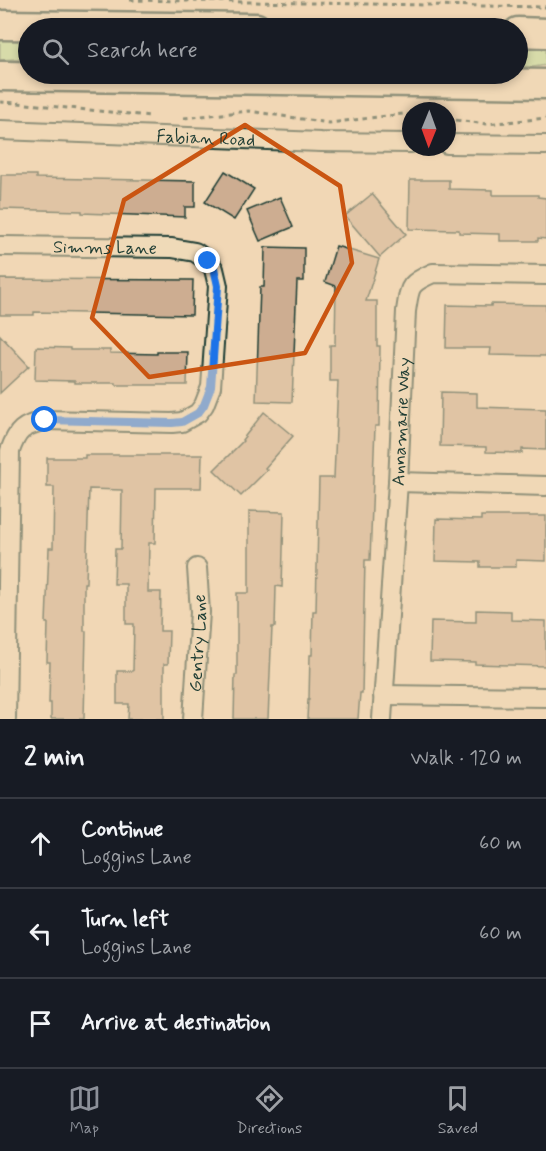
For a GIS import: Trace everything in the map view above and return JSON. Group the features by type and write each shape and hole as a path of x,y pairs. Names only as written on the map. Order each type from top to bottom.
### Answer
{"main road":[{"path":"0,25 18,25"},
{"path":"528,32 546,33"},
{"path":"0,76 18,76"},
{"path":"528,84 546,84"}],"street":[{"name":"Fabian Road","path":"0,130 402,143"},
{"path":"456,144 546,145"},
{"name":"Simms Lane","path":"0,246 172,248 195,252 214,268 218,286 211,387 198,413 182,422 172,423 45,420 26,426 15,437 10,451 6,719"},
{"name":"Annamarie Way","path":"382,719 398,482 406,311 410,288 416,280 433,273 546,275"},
{"path":"398,482 546,486"},
{"name":"Gentry Lane","path":"194,719 200,612 197,568"},
{"path":"383,695 546,697"}],"path":[{"path":"130,0 546,7"},
{"path":"0,102 151,116"},
{"path":"175,119 249,111 328,123 402,114"},
{"path":"456,120 487,124 546,118"}],"highlighted area":[{"path":"245,125 340,186 352,263 305,353 149,377 92,318 124,200"}],"green space":[{"path":"0,39 18,39 18,59 0,60"},
{"path":"528,47 546,48 546,65 528,67"}],"building":[{"path":"225,171 254,189 234,220 205,202"},
{"path":"1,175 36,175 36,178 195,181 195,207 185,207 185,217 0,209"},
{"path":"410,180 449,180 449,189 493,190 493,195 538,195 538,197 546,198 546,239 500,241 500,234 409,229"},
{"path":"372,194 406,234 380,257 345,216"},
{"path":"280,197 293,227 260,241 247,211"},
{"path":"336,246 379,259 366,301 377,301 377,346 380,346 379,426 375,426 370,560 365,560 362,693 360,693 358,719 307,719 313,611 316,611 319,478 334,478 338,381 330,381 330,345 335,345 336,286 325,282"},
{"path":"265,247 304,248 304,281 297,281 292,402 256,401 260,287 264,287"},
{"path":"0,279 193,280 192,315 34,312 34,315 0,315"},
{"path":"491,304 546,305 546,356 490,355 491,348 446,348 447,305 491,306"},
{"path":"0,335 29,366 0,393"},
{"path":"36,347 110,350 110,353 188,352 187,385 116,385 116,383 35,380"},
{"path":"441,392 477,393 477,407 546,409 546,450 522,449 522,453 486,452 486,447 440,446"},
{"path":"264,412 293,436 265,468 267,470 241,496 214,470 243,441"},
{"path":"85,455 202,455 201,488 156,488 155,543 149,543 148,592 161,592 160,631 169,631 168,664 164,664 164,719 128,719 129,704 117,704 117,671 133,671 134,624 126,624 126,584 114,584 115,549 121,549 122,490 89,489 86,583 84,583 84,631 86,631 84,719 51,719 50,662 47,662 48,623 46,623 49,548 53,548 54,487 47,487 47,458 85,458"},
{"path":"249,511 284,512 282,587 276,586 268,719 234,719 235,675 237,675 237,593 249,593"},
{"path":"481,516 546,516 546,561 516,560 516,567 480,567 480,562 435,561 436,519 481,520"},
{"path":"476,610 511,611 511,620 546,621 546,666 430,661 431,621 476,622"}],"route":[{"path":"45,420 172,423 182,422 198,413 211,387 218,286 214,268 208,261"}]}
